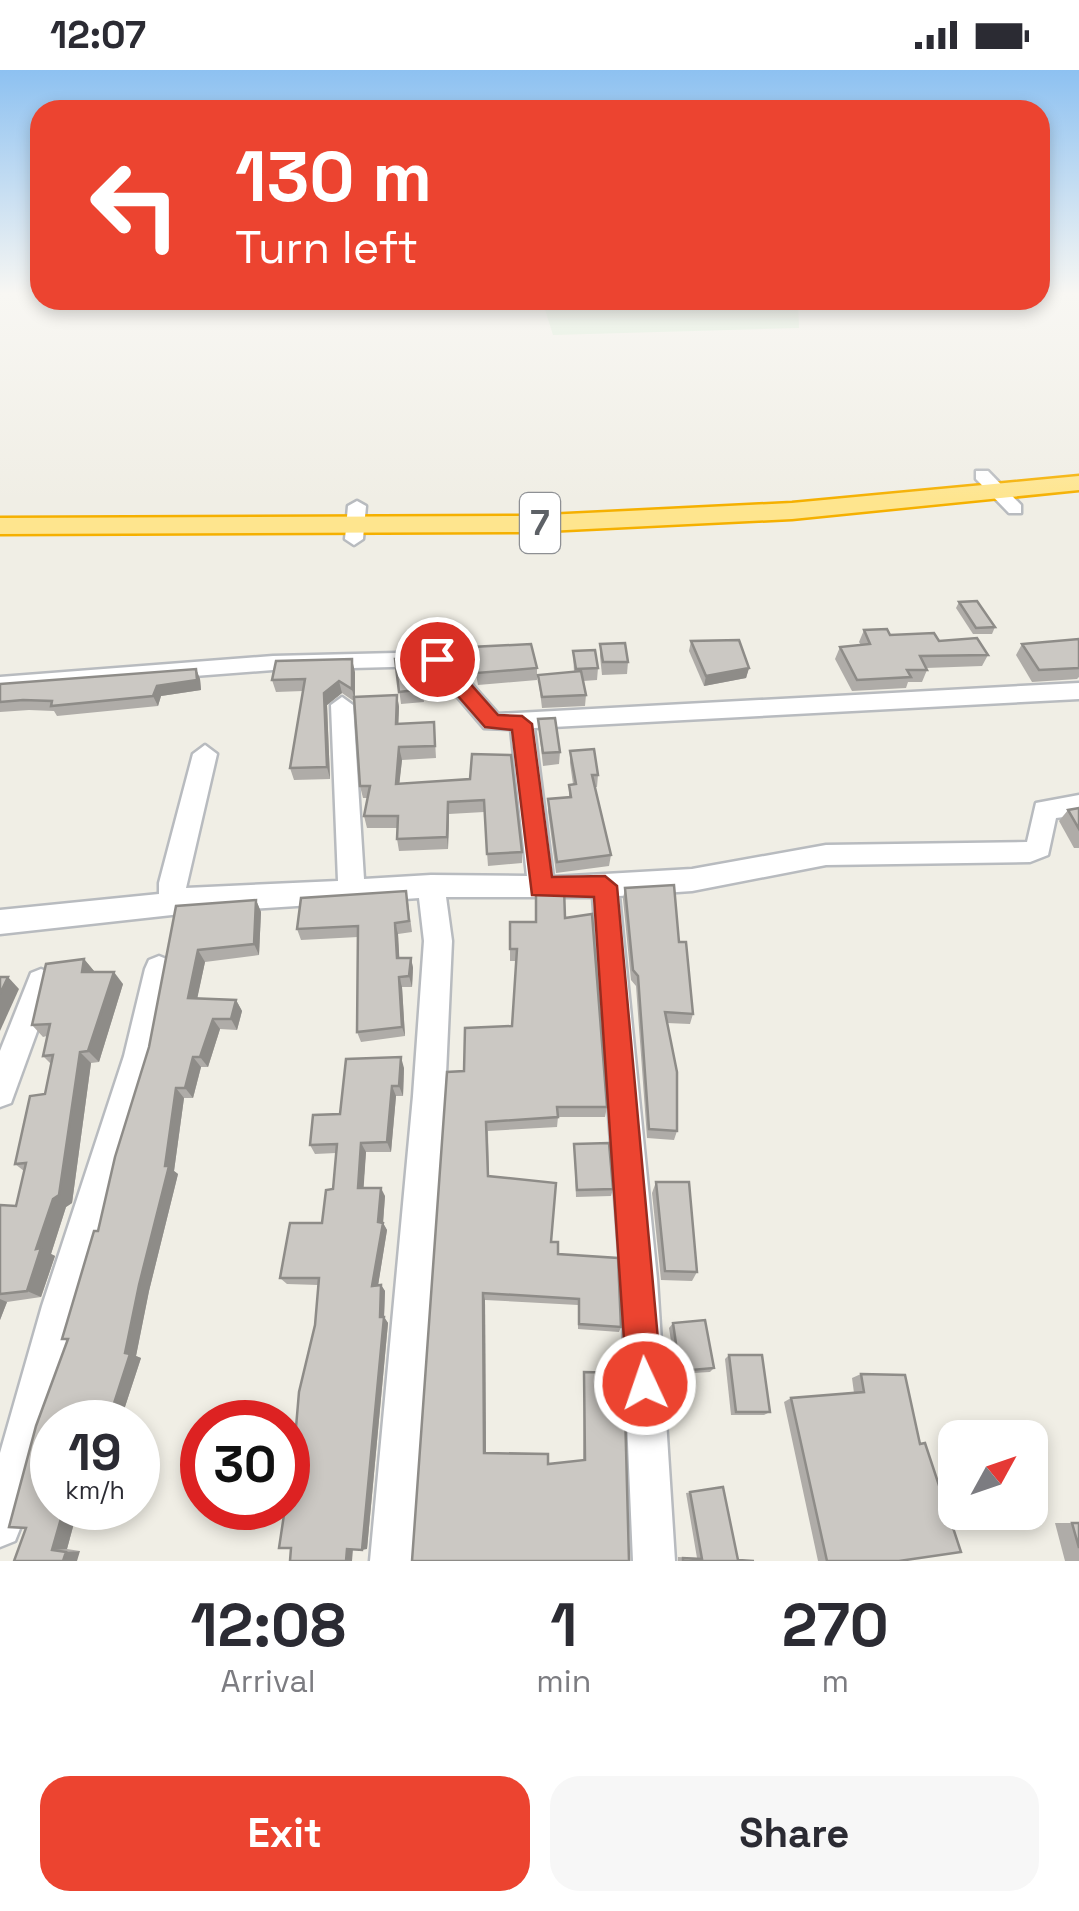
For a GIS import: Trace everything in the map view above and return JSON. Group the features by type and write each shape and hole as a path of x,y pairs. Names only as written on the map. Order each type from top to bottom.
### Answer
{"highway":[{"name":"7","path":"0,526 356,523 646,535 1079,483"},
{"name":"7","path":"999,493 1079,500"},
{"name":"7","path":"0,542 356,523"}],"street":[{"path":"0,684 273,662 437,659 492,722 522,724 630,713 1079,691"},
{"path":"342,704 352,895"},
{"path":"522,724 541,888"},
{"path":"190,902 174,896 172,883 205,754"},
{"path":"0,922 190,902 352,895 431,886 541,888 692,880 826,856 1030,852 1039,848 1044,810 1079,806"},
{"path":"391,1561 429,1096 438,941 431,886"},
{"path":"605,886 639,1278 654,1561"},
{"path":"0,1526 60,1306 139,1056 159,969"},
{"path":"0,1092 42,982"}],"building":[{"path":"977,601 995,627 976,628 959,602"},
{"path":"887,629 890,635 934,633 939,641 977,638 988,655 920,656 927,670 907,670 911,677 857,680 840,647 870,644 864,630"},
{"path":"1079,639 1079,668 1039,670 1022,644"},
{"path":"739,640 749,668 706,676 691,641"},
{"path":"625,643 628,662 603,662 600,644"},
{"path":"531,644 537,668 477,673 471,647"},
{"path":"595,650 598,668 576,669 573,651"},
{"path":"418,658 423,689 399,692 395,659"},
{"path":"352,659 352,689 339,681 324,693 327,767 290,768 305,679 272,680 276,661"},
{"path":"196,669 197,680 157,686 153,696 51,706 52,701 0,702 0,684"},
{"path":"581,671 586,695 542,697 538,675"},
{"path":"397,695 396,724 434,722 435,746 399,747 396,784 470,779 472,754 511,755 522,852 487,854 484,800 448,802 447,837 397,839 398,816 364,816 370,786 360,786 354,697"},
{"path":"555,718 560,752 543,753 538,719"},
{"path":"594,749 598,775 592,775 611,855 557,862 548,799 571,797 569,785 576,784 570,751"},
{"path":"1079,808 1079,829 1068,810"},
{"path":"674,885 679,942 686,942 693,1014 665,1012 677,1072 677,1131 649,1129 638,976 633,970 625,888"},
{"path":"564,888 565,918 592,914 607,1107 557,1107 558,1117 486,1122 488,1176 556,1183 551,1242 558,1242 558,1254 618,1258 621,1327 579,1324 579,1299 483,1293 484,1453 548,1454 548,1464 585,1460 584,1372 624,1373 629,1561 412,1561 447,1072 464,1071 465,1028 512,1026 517,949 510,949 510,922 536,922 536,889"},
{"path":"406,891 409,921 395,923 397,958 411,958 409,976 399,977 402,1027 357,1032 358,926 297,929 301,898"},
{"path":"256,900 254,944 198,950 188,998 236,1000 231,1019 213,1019 200,1057 193,1057 185,1088 176,1088 165,1166 169,1166 139,1285 125,1353 130,1354 115,1400 46,1400 68,1339 62,1339 94,1231 98,1231 115,1157 149,1047 176,906"},
{"path":"84,959 82,972 114,972 88,1051 80,1052 59,1195 53,1199 36,1249 41,1248 27,1291 0,1294 0,1205 16,1206 26,1163 15,1164 30,1096 45,1094 53,1055 43,1056 50,1024 32,1025 46,964"},
{"path":"0,977 8,977 0,994"},
{"path":"401,1057 399,1086 392,1086 387,1142 361,1143 358,1188 381,1188 378,1222 383,1223 372,1286 381,1285 380,1317 384,1317 362,1550 347,1549 346,1561 290,1561 291,1548 279,1548 282,1530 310,1530 310,1400 298,1400 315,1325 319,1278 280,1278 290,1223 322,1223 326,1190 333,1189 337,1144 310,1145 313,1115 340,1114 346,1059"},
{"path":"609,1143 613,1189 577,1190 574,1144"},
{"path":"656,1182 689,1182 697,1272 665,1271"},
{"path":"705,1320 714,1368 680,1371 673,1323"},
{"path":"729,1355 762,1355 770,1412 736,1412"},
{"path":"861,1374 905,1375 920,1444 925,1443 938,1482 938,1530 954,1530 961,1552 899,1561 827,1561 791,1398 864,1392"},
{"path":"30,1448 30,1530 58,1530 52,1550 66,1552 63,1561 14,1561 26,1528 9,1527"},
{"path":"723,1487 738,1560 754,1561 683,1561 702,1559 690,1492"},
{"path":"1072,1523 1079,1523 1079,1548"}],"route":[{"path":"437,659 492,722 522,724 541,888 605,886 645,1384"}]}
